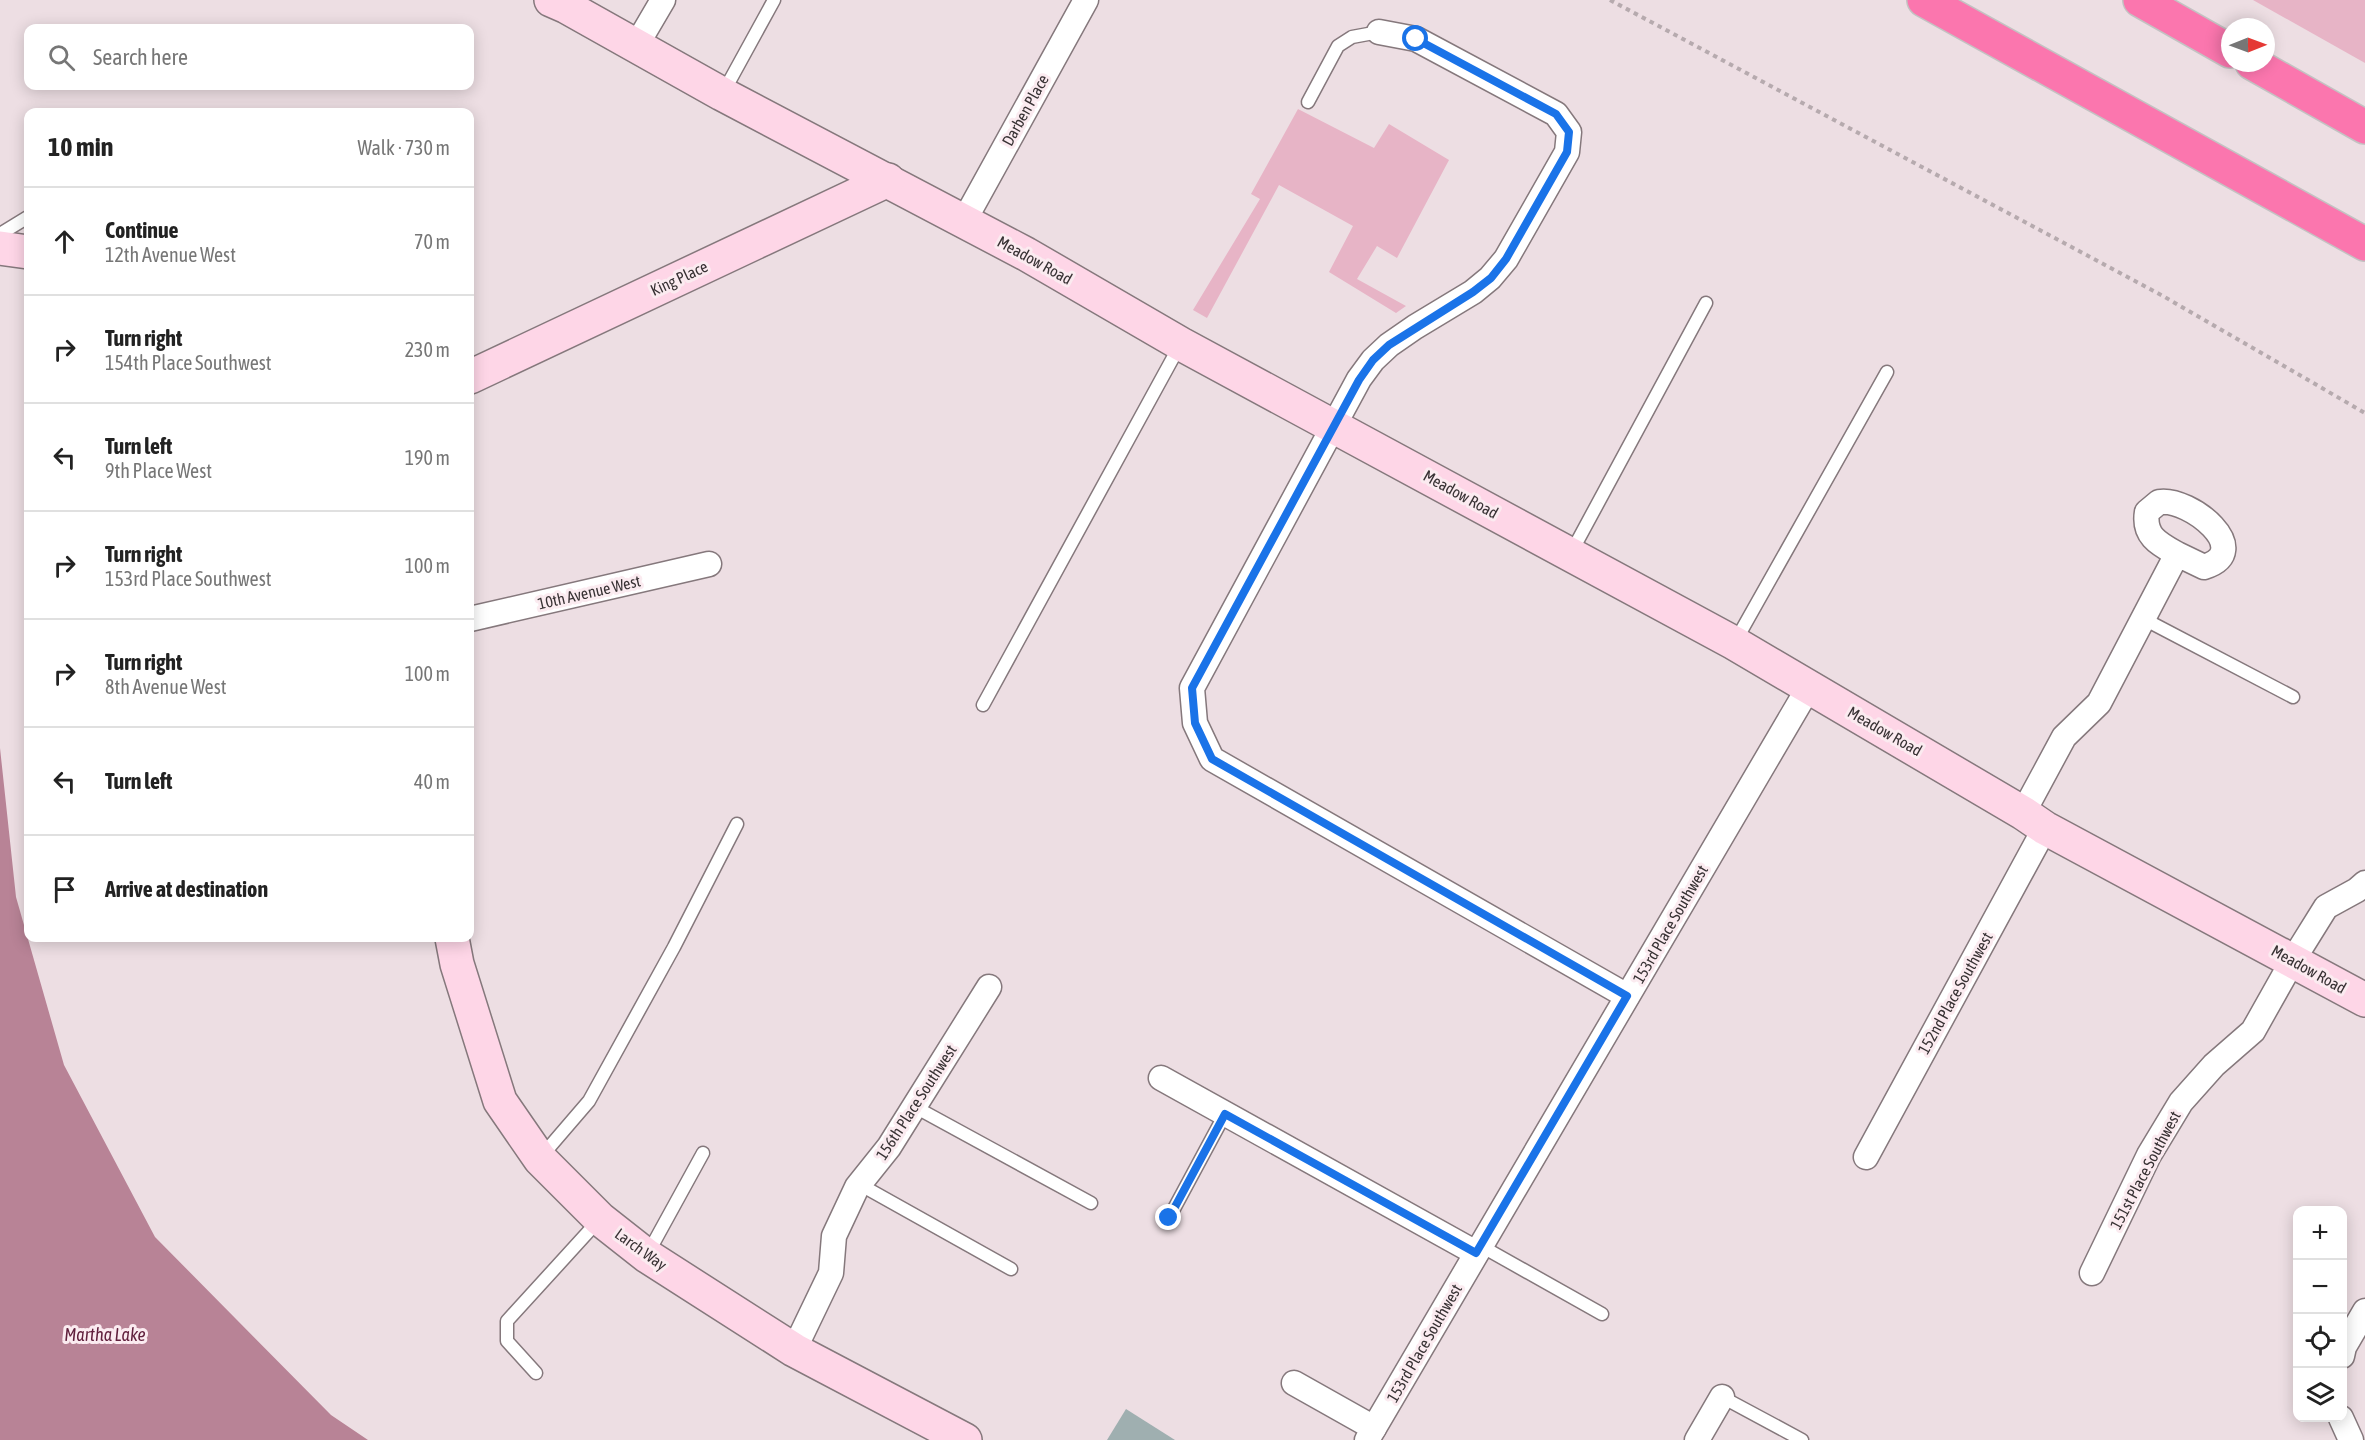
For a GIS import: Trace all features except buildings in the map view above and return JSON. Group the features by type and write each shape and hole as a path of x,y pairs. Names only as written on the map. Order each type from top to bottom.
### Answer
{"highway":[{"path":"1924,0 2365,244"},
{"path":"2140,0 2221,46"},
{"path":"2268,72 2365,127"}],"street":[{"name":"Meadow Road","path":"551,0 722,94 964,220 1181,344 1734,643 2034,820 2365,1000"},
{"path":"636,46 663,0"},
{"name":"Darben Place","path":"964,220 1086,0"},
{"path":"1379,32 1416,39 1556,114 1569,132 1567,152 1506,259 1491,278 1473,292 1389,345 1373,360 1359,380 1192,688 1195,723 1212,759 1627,996"},
{"name":"King Place","path":"474,375 888,180"},
{"path":"0,248 24,251"},
{"name":"152nd Place Southwest","path":"1866,1157 2034,820 2064,737 2098,703 2177,554"},
{"name":"10th Avenue West","path":"474,618 709,564"},
{"name":"153rd Place Southwest","path":"1371,1434 1809,687"},
{"name":"151st Place Southwest","path":"2092,1273 2149,1155 2181,1102 2214,1065 2253,1031 2292,960 2326,907 2357,891 2365,883"},
{"name":"Larch Way","path":"453,942 457,964 500,1101 540,1159 600,1219 646,1256 794,1350 965,1440"},
{"name":"156th Place Southwest","path":"794,1350 831,1273 834,1236 859,1184 889,1148 988,987"},
{"path":"1161,1078 1479,1250"},
{"path":"2347,1342 2365,1311"},
{"path":"1294,1383 1371,1434"},
{"path":"1697,1440 1722,1398"},
{"path":"2343,1422 2351,1440"}],"lane":[{"path":"722,94 774,0"},
{"path":"1308,102 1338,46 1352,36 1379,32"},
{"path":"0,234 24,219"},
{"path":"1570,554 1706,303"},
{"path":"983,705 1181,344"},
{"path":"1734,643 1887,372"},
{"path":"2142,618 2294,697"},
{"path":"540,1159 589,1101 674,947 737,824"},
{"path":"915,1107 1091,1203"},
{"path":"1169,1218 1225,1114"},
{"path":"646,1256 703,1153"},
{"path":"859,1184 1011,1269"},
{"path":"536,1373 507,1341 507,1321 600,1219"},
{"path":"1479,1250 1602,1314"},
{"path":"1722,1398 1802,1440"}],"path":[{"path":"1610,0 2163,296 2365,413"}],"shaded area":[{"path":"2253,0 2365,0 2365,63"},
{"path":"1298,109 1374,148 1389,124 1449,160 1397,258 1377,246 1357,279 1406,306 1396,313 1329,272 1353,226 1279,185 1207,318 1193,310 1260,199 1251,194"}],"water":[{"name":"Martha Lake","path":"0,748 16,897 24,925 24,942 29,942 64,1065 155,1237 331,1415 368,1440 0,1440"}],"route":[{"path":"1169,1218 1225,1114 1476,1253 1627,996 1212,759 1195,723 1192,688 1359,380 1373,360 1389,345 1452,306 1491,278 1506,259 1567,152 1569,132 1556,114 1416,39"}]}
